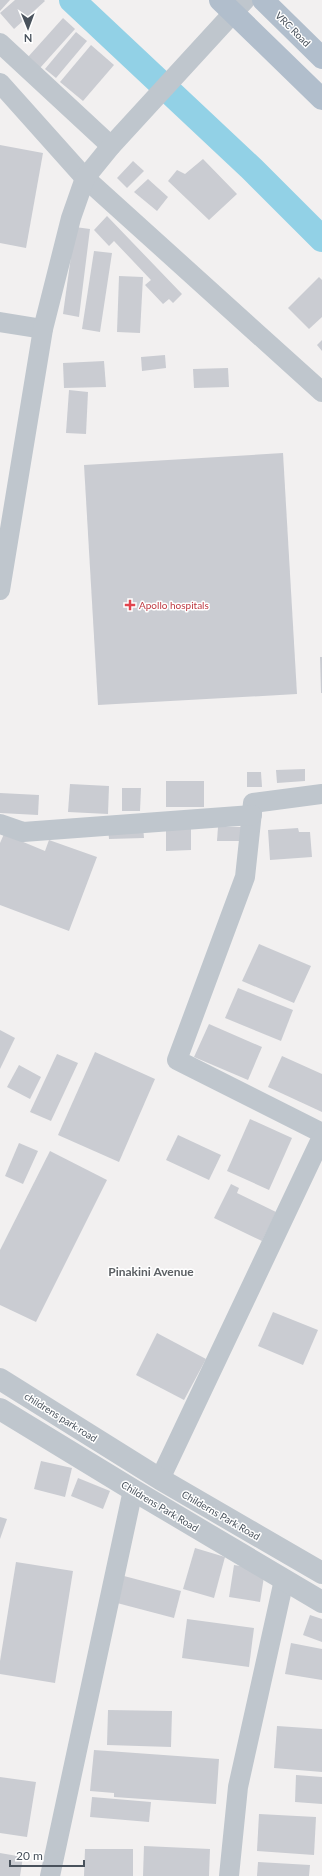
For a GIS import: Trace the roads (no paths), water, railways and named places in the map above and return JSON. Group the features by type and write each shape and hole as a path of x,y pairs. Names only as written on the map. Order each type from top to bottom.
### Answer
{"main road":[{"name":"VRC Road","path":"263,0 322,58"},
{"path":"233,4 322,99"}],"street":[{"path":"0,590 43,329 70,218 86,178 111,146 200,49 233,4"},
{"path":"0,43 111,146"},
{"path":"0,83 86,178 322,392"},
{"path":"0,322 43,329"},
{"path":"322,794 253,803 245,877 178,1060 322,1133"},
{"path":"0,824 23,832 252,815"},
{"path":"160,1479 322,1137"},
{"name":"childrens park road","path":"0,1379 121,1454"},
{"path":"8,1414 28,1397"},
{"name":"Childrens Park Road","path":"8,1414 322,1602"},
{"name":"Childerns Park Road","path":"121,1454 160,1479 322,1573"},
{"path":"50,1876 133,1490"},
{"path":"229,1876 238,1787 284,1580"}],"waterway":[{"path":"72,0 252,169 322,239"}],"place":[{"name":"Apollo hospitals","path":"130,605"}],"district":[{"name":"Pinakini Avenue","path":"151,1272"}]}
